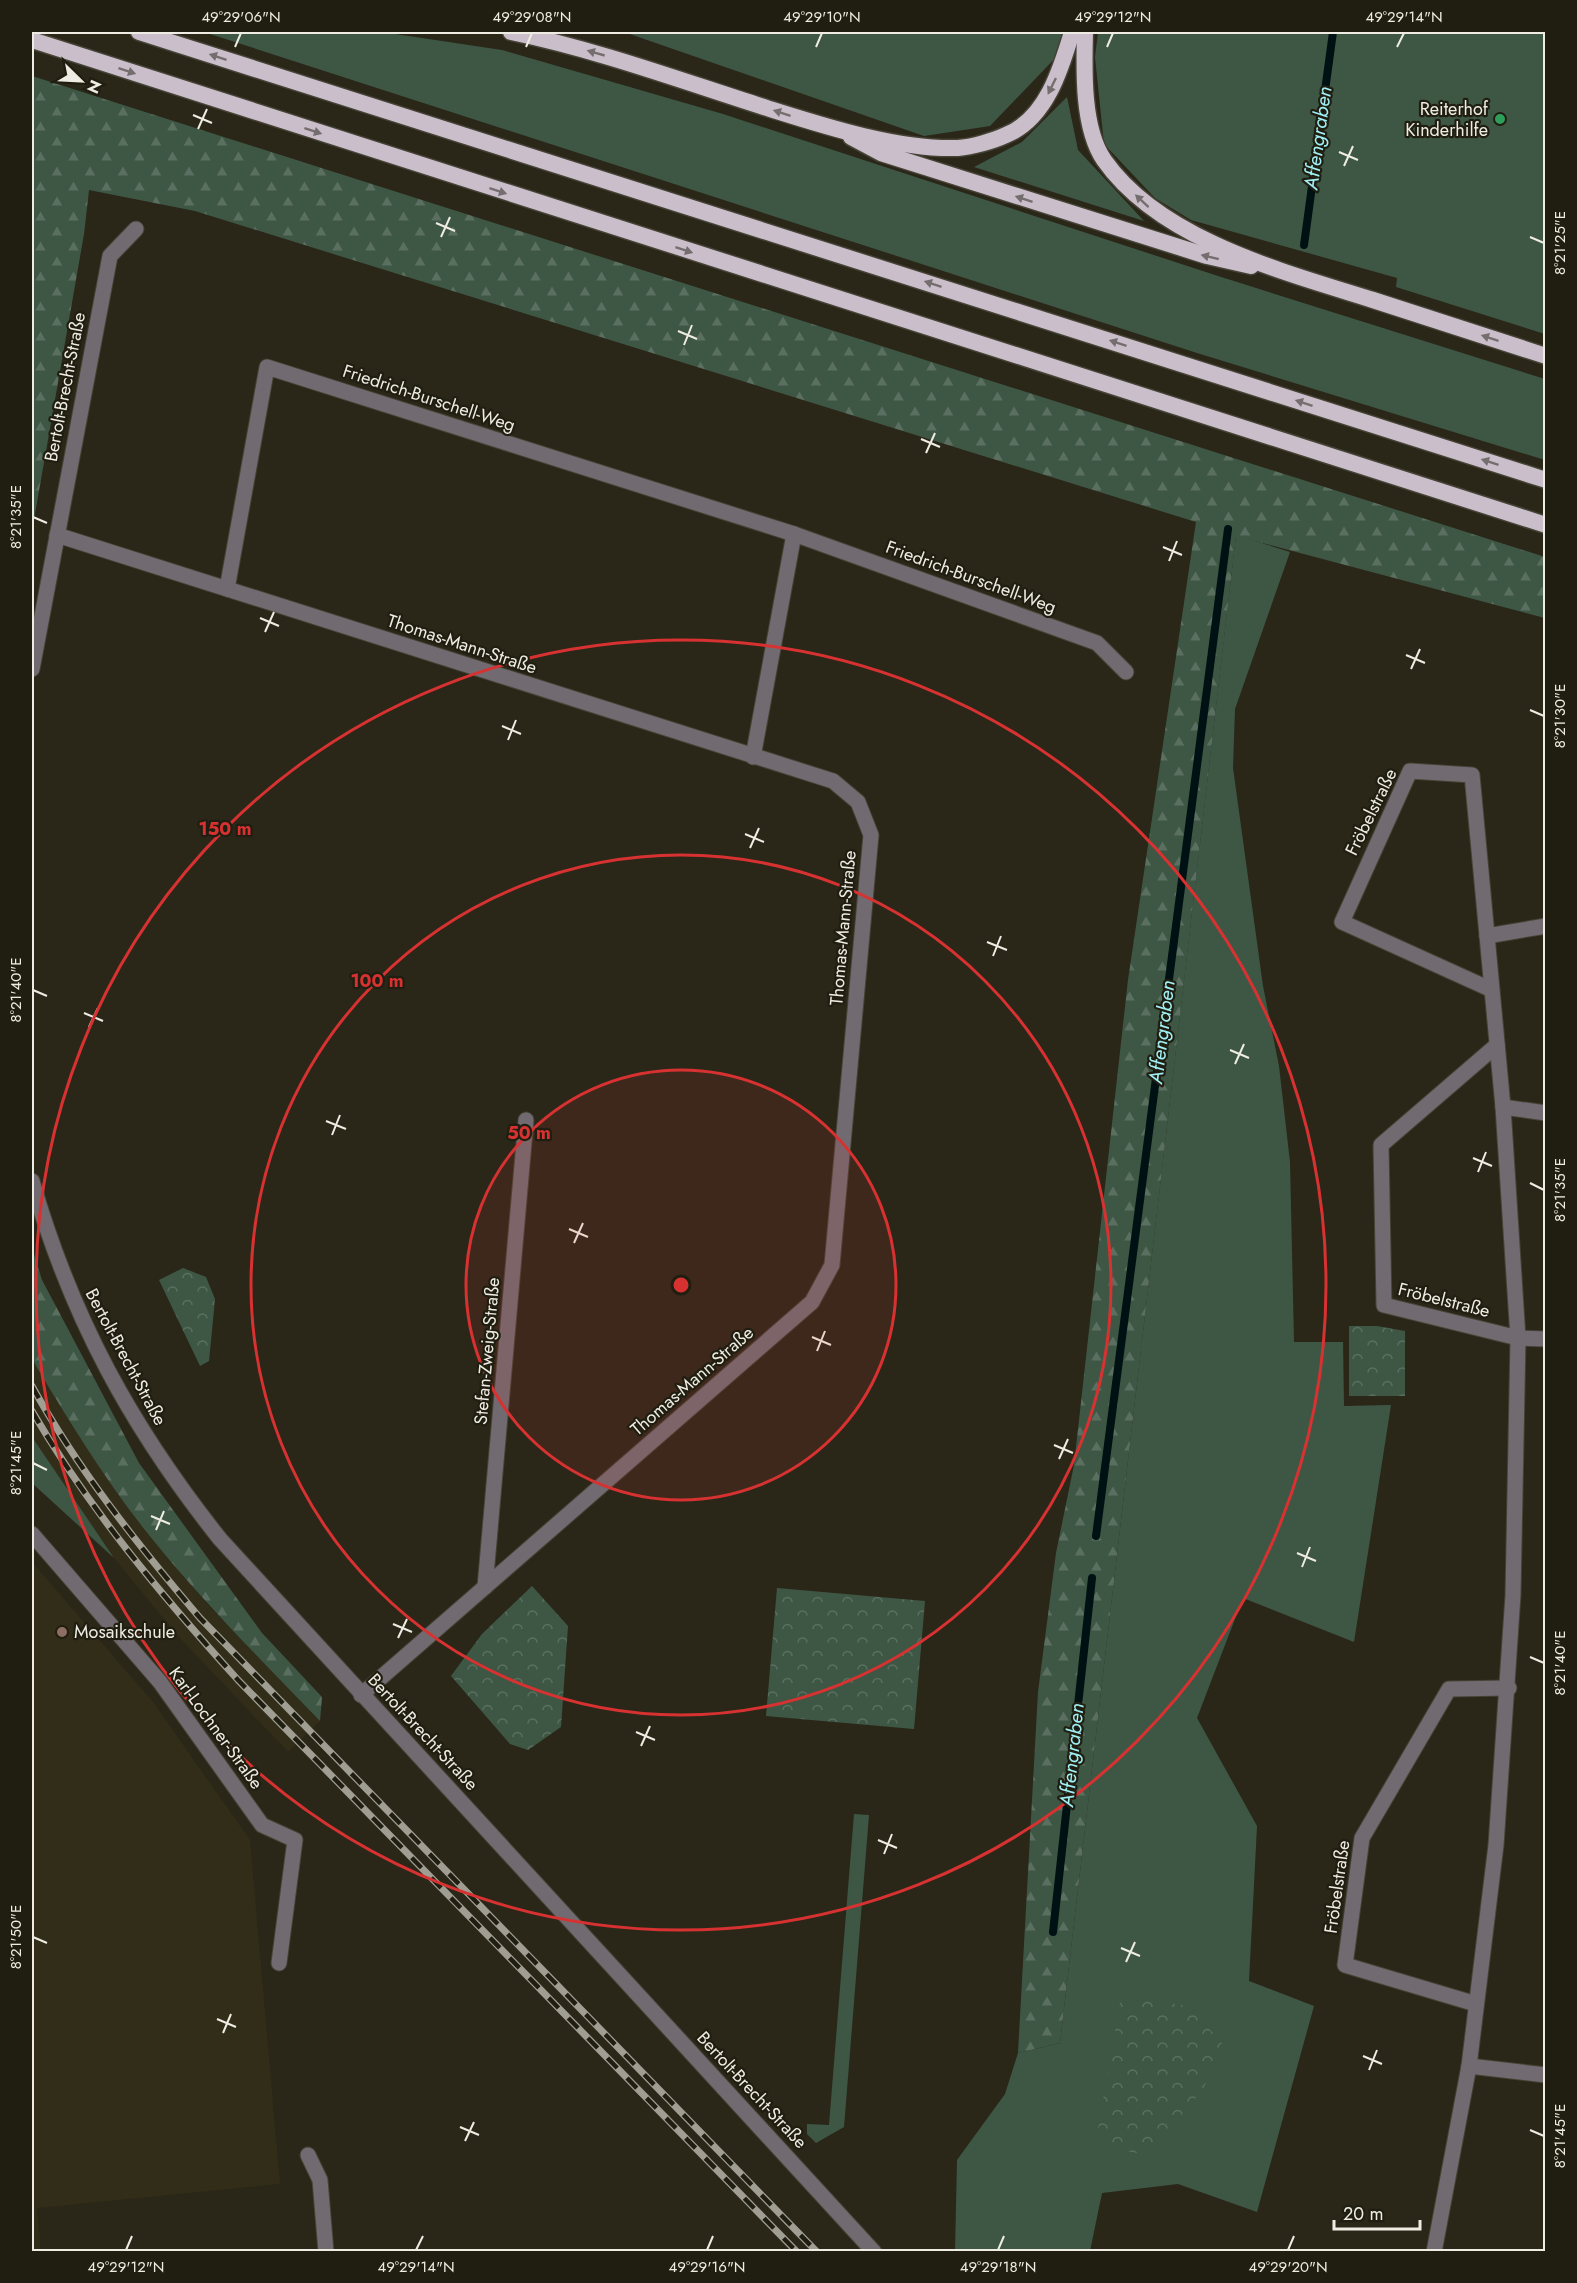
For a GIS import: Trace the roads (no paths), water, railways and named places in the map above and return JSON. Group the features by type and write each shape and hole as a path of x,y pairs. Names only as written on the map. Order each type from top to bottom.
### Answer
{"highway":[{"path":"140,32 1545,480"},
{"path":"511,32 617,59 838,130 912,144 959,148 1008,135 1036,112 1053,87 1072,32"},
{"path":"1085,32 1084,85 1090,121 1103,158 1146,205 1176,224 1288,273 1545,356"},
{"path":"32,40 1545,525"},
{"path":"838,130 881,153 1207,256 1288,273"}],"street":[{"name":"Bertolt-Brecht-Straße","path":"32,669 110,256 136,229"},
{"name":"Friedrich-Burschell-Weg","path":"227,589 267,367 794,534 1097,643 1126,672"},
{"path":"753,757 794,534"},
{"name":"Thomas-Mann-Straße","path":"57,535 833,781 858,802 871,835 832,1266 812,1302 361,1695"},
{"name":"Fröbelstraße","path":"1434,2252 1468,2066 1496,1845 1509,1688 1518,1338 1503,1107 1472,775 1410,771 1342,922 1492,990"},
{"path":"1487,936 1545,926"},
{"name":"Fröbelstraße","path":"1497,1045 1381,1145 1384,1305 1518,1338"},
{"path":"1503,1107 1545,1113"},
{"name":"Stefan-Zweig-Straße","path":"484,1587 526,1120"},
{"name":"Bertolt-Brecht-Straße","path":"32,1181 46,1231 82,1320 127,1408 180,1489 220,1539 361,1695 874,2252"},
{"path":"1518,1338 1545,1339"},
{"name":"Karl-Lochner-Straße","path":"32,1534 160,1682 262,1825 295,1840 279,1963"},
{"name":"Fröbelstraße","path":"1476,2004 1345,1965 1362,1838 1449,1689 1509,1688"},
{"path":"1468,2066 1545,2076"},
{"path":"308,2155 320,2180 326,2252"}],"waterway":[{"name":"Affengraben","path":"1304,245 1333,32"},
{"name":"Affengraben","path":"1096,1536 1228,529"},
{"name":"Affengraben","path":"1053,1932 1092,1578"}],"railway":[{"path":"32,1386 89,1477 154,1563 200,1618 817,2252"},
{"path":"32,1411 78,1483 128,1551 238,1680 797,2252"}],"place":[{"name":"Reiterhof Kinderhilfe","path":"1500,119"},
{"name":"Mosaikschule","path":"62,1632"}]}
